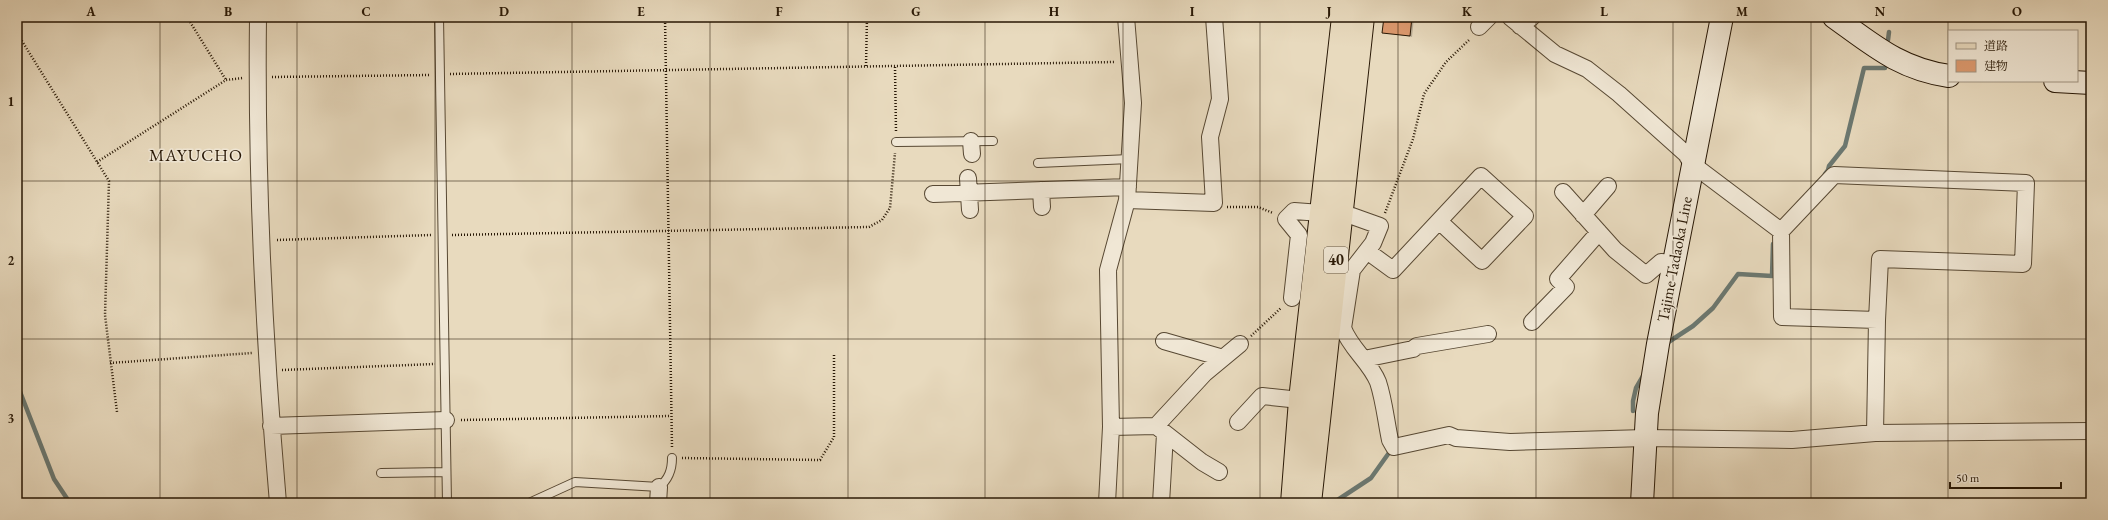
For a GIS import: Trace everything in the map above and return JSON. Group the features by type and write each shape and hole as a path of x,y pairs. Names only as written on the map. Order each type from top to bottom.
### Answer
{"main road":[{"name":"40","path":"1310,503 1331,214 1343,17"},
{"name":"40","path":"1292,503 1300,400 1363,17"},
{"name":"Tajime Tadaoka Line","path":"1642,503 1646,413 1692,164 1722,17"},
{"path":"1834,17 1885,54 1898,61 1926,72 1948,76"},
{"path":"2073,82 2091,83"}],"street":[{"path":"258,17 257,77 260,241 267,370 278,503"},
{"path":"1108,503 1111,427 1108,270 1127,194 1133,103 1126,17"},
{"path":"933,194 968,185 1127,194 1214,203 1210,137 1220,99 1214,17"},
{"path":"1521,20 1555,54 1588,69 1686,154 1692,164 1781,231"},
{"path":"1875,432 1876,320 1880,259 2023,264 2026,183 1834,175 1781,231 1782,317 1876,320"},
{"path":"1367,251 1393,270 1481,176 1525,216 1482,261 1439,221"},
{"path":"968,185 970,210"},
{"path":"1583,215 1608,186"},
{"path":"1041,190 1042,207"},
{"path":"1563,192 1615,250 1646,275 1661,262 1673,263"},
{"path":"1292,298 1299,235 1286,219 1294,211 1352,216 1380,226 1373,243 1352,270 1343,328 1346,335 1364,359 1378,382 1390,440 1394,446 1449,435 1456,438 1510,442 1645,438 1792,440 1875,432 2091,431"},
{"path":"1532,322 1566,287 1558,279 1599,232"},
{"path":"1364,359 1413,350 1417,346 1488,334"},
{"path":"1164,341 1223,358"},
{"path":"1164,502 1160,430 1205,372 1240,344"},
{"path":"1238,422 1262,396 1300,400"},
{"path":"271,426 446,420"},
{"path":"1111,427 1160,430 1202,462 1219,472"},
{"path":"658,503 659,487"}],"lane":[{"path":"439,17 447,503"},
{"path":"896,142 972,148 993,141"},
{"path":"1038,163 1130,159"},
{"path":"529,503 575,482 659,487 667,480 672,466 672,458"},
{"path":"381,473 446,472"}],"path":[{"path":"187,17 226,80"},
{"path":"665,17 670,416 672,458 820,460 834,437 834,353"},
{"path":"866,66 867,17"},
{"path":"1380,226 1391,195 1399,180 1413,139 1424,94 1446,62 1484,22"},
{"path":"17,33 109,181 105,315 117,412"},
{"path":"97,162 226,80 257,77 1116,62 1123,65 1130,65"},
{"path":"260,241 443,235 869,227 882,220 890,208 896,142 895,67"},
{"path":"1214,203 1222,207 1258,207 1286,219"},
{"path":"1240,344 1292,298"},
{"path":"110,363 266,351"},
{"path":"267,370 444,363"},
{"path":"446,420 670,416"}],"building":[{"path":"1384,17 1412,17 1410,36 1382,33"}],"waterway":[{"path":"1888,40 1889,32"},
{"path":"1825,174 1829,166 1845,146 1864,68 1885,68"},
{"path":"1667,343 1693,326 1713,308 1738,274 1772,276 1773,244"},
{"path":"1633,411 1633,401 1636,388 1643,376"},
{"path":"17,384 54,479 70,503"},
{"path":"1333,503 1371,478 1391,450"}],"district":[{"name":"MAYUCHO","path":"196,155"}]}
